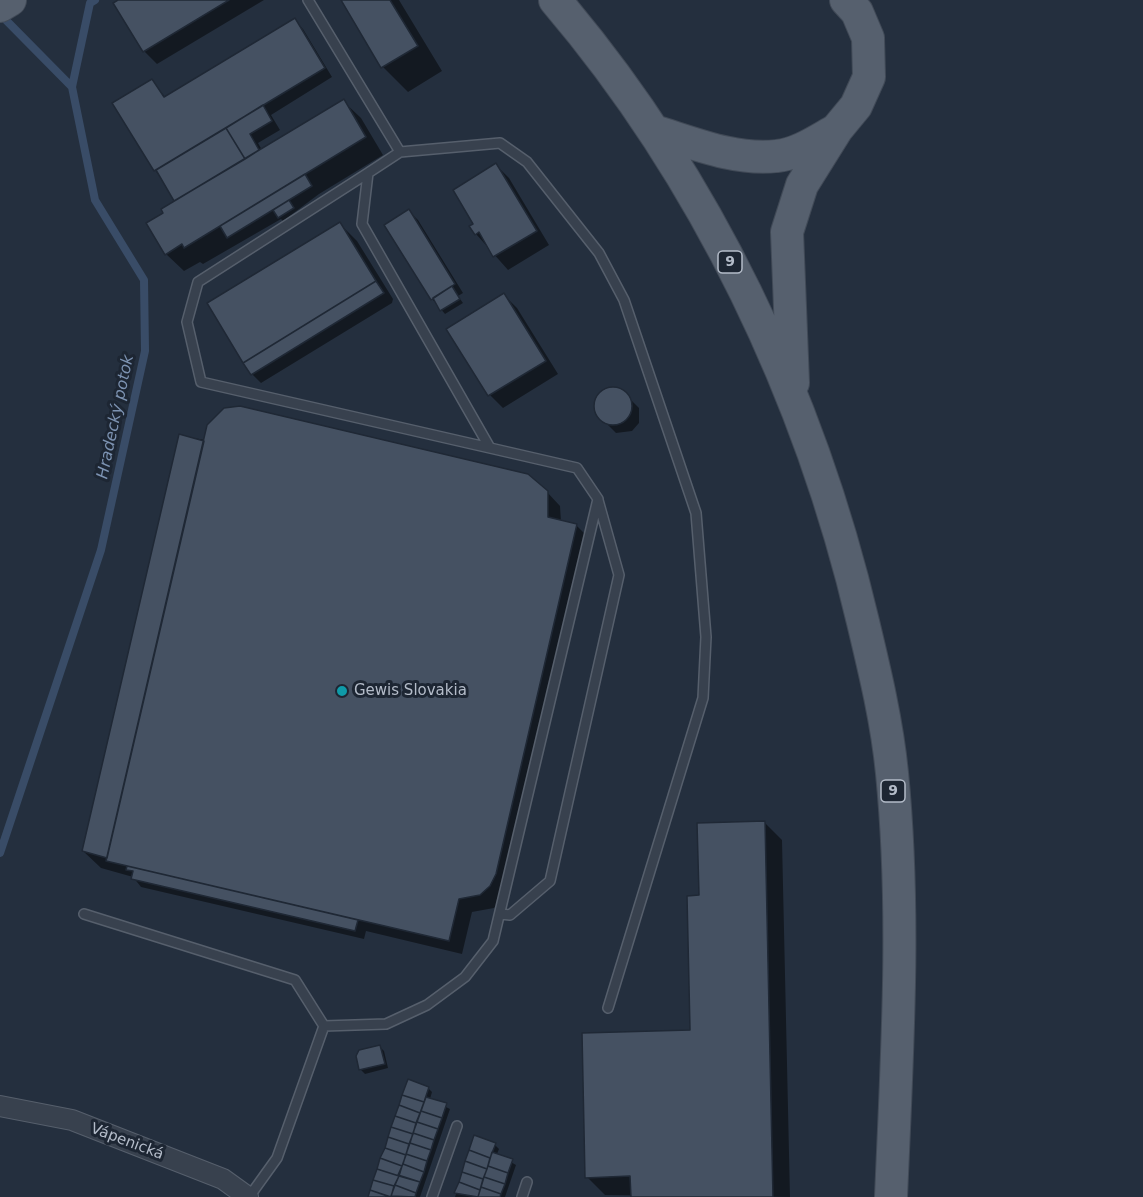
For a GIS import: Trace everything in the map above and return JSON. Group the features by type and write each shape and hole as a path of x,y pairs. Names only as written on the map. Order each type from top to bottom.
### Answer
{"main road":[{"path":"0,6 10,0"},
{"name":"9","path":"555,0 654,131 727,254 794,399 830,499 854,580 884,716 892,773 900,951 891,1197"},
{"name":"9","path":"794,399 787,232 802,184 837,129 856,106 869,76 868,38 857,12 846,0"},
{"name":"9","path":"654,131 705,147 739,154 778,156 807,146 837,129"}],"street":[{"name":"Vápenická","path":"0,1106 72,1120 223,1179 248,1197"}],"lane":[{"path":"308,0 400,152"},
{"path":"501,914 510,915 550,881 619,575 598,500 577,468 201,382 187,322 198,282 400,152 500,143 527,162 599,253 624,300 696,513 706,637 703,698 608,1008"},
{"path":"368,173 362,224 490,447"},
{"path":"324,1026 386,1024 427,1005 465,977 493,940 598,500"},
{"path":"84,914 295,980 324,1026"},
{"path":"248,1197 277,1158 324,1026"},
{"path":"432,1197 457,1126"},
{"path":"522,1197 527,1182"}],"building":[{"path":"118,0 229,0 143,52 113,3"},
{"path":"341,0 390,0 418,46 381,68"},
{"path":"295,18 325,68 154,171 112,103 152,79 164,97"},
{"path":"344,99 366,137 184,248 182,244 165,255 146,223 163,213 161,209"},
{"path":"263,105 272,121 250,134 259,150 245,159 226,128"},
{"path":"226,128 245,159 174,201 156,170"},
{"path":"496,163 537,231 493,257 479,232 475,235 469,226 473,224 453,190"},
{"path":"305,174 312,186 227,238 220,226"},
{"path":"289,200 294,208 278,218 273,210"},
{"path":"409,209 455,284 431,300 384,225"},
{"path":"340,222 376,281 243,363 207,303"},
{"path":"376,281 384,293 251,375 243,363"},
{"path":"452,286 460,299 440,311 433,298"},
{"path":"504,293 546,361 488,396 446,329"},
{"path":"613,387 627,392 632,406 627,420 613,425 599,420 594,406 599,392"},
{"name":"Gewis Slovakia","path":"240,406 528,474 548,491 548,517 577,524 496,874 490,886 480,895 459,899 449,941 106,861 207,425 224,408"},
{"path":"179,434 204,441 107,858 82,851"},
{"path":"765,821 773,1197 631,1197 630,1176 585,1178 582,1033 690,1030 687,896 699,895 697,823"},
{"path":"127,866 358,920 355,931 131,879 133,871 126,870"},
{"path":"380,1045 385,1064 359,1070 356,1056 359,1050"},
{"path":"408,1079 429,1087 424,1102 402,1095"},
{"path":"402,1095 424,1102 420,1113 399,1105"},
{"path":"426,1097 447,1103 442,1118 421,1111"},
{"path":"399,1105 420,1113 416,1123 395,1116"},
{"path":"421,1111 442,1118 438,1129 417,1122"},
{"path":"395,1116 416,1123 413,1134 391,1127"},
{"path":"417,1122 438,1129 434,1140 413,1133"},
{"path":"391,1127 413,1134 409,1144 388,1137"},
{"path":"413,1133 434,1140 431,1150 410,1143"},
{"path":"474,1135 496,1143 490,1158 469,1150"},
{"path":"388,1137 409,1144 406,1155 385,1148"},
{"path":"410,1143 431,1150 427,1161 406,1154"},
{"path":"385,1148 406,1155 402,1166 380,1158"},
{"path":"469,1150 490,1158 487,1169 465,1161"},
{"path":"492,1152 513,1159 508,1173 488,1166"},
{"path":"406,1154 427,1161 424,1172 403,1164"},
{"path":"380,1158 402,1166 399,1176 377,1169"},
{"path":"465,1161 487,1169 483,1179 462,1172"},
{"path":"403,1164 424,1172 420,1182 398,1175"},
{"path":"488,1166 508,1173 505,1184 484,1177"},
{"path":"377,1169 399,1176 394,1186 373,1180"},
{"path":"462,1172 483,1179 480,1190 459,1182"},
{"path":"399,1176 420,1182 416,1193 395,1185"},
{"path":"484,1177 505,1184 501,1194 481,1187"},
{"path":"373,1180 394,1186 391,1197 370,1190"},
{"path":"459,1182 480,1190 478,1197 454,1193"},
{"path":"395,1185 416,1193 415,1197 391,1196"},
{"path":"481,1187 501,1194 500,1197 478,1197"},
{"path":"370,1190 390,1197 368,1197"}],"waterway":[{"path":"72,87 90,3 95,0"},
{"name":"Hradecký potok","path":"0,14 72,87 95,200 144,280 145,351 101,550 0,853"}],"place":[{"name":"Gewis Slovakia","path":"342,691"}]}
